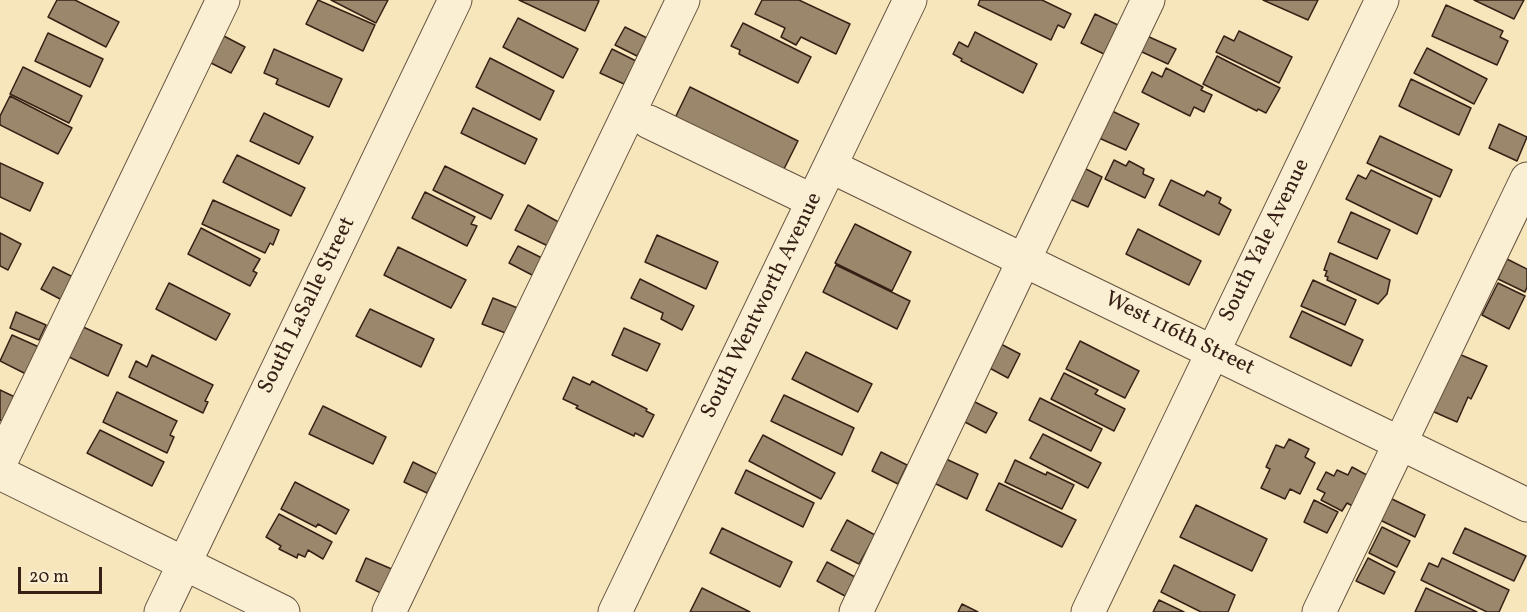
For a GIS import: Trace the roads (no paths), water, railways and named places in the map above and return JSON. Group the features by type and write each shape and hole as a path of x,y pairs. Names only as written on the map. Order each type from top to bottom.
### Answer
{"street":[{"path":"0,463 223,0"},
{"name":"South LaSalle Street","path":"161,612 455,0"},
{"path":"389,612 683,0"},
{"name":"South Wentworth Avenue","path":"615,612 910,0"},
{"path":"856,612 1148,0"},
{"name":"South Yale Avenue","path":"1088,612 1382,0"},
{"path":"649,122 813,201"},
{"name":"West 116th Street","path":"830,166 1527,505"},
{"path":"1319,612 1527,179"},
{"path":"0,474 283,612"}]}
